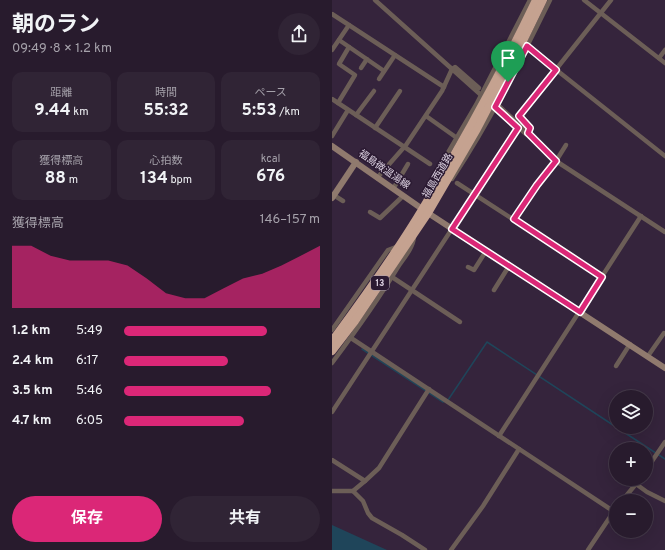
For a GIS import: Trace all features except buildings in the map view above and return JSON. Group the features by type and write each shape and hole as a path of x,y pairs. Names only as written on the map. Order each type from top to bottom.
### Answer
{"highway":[{"name":"福島西道路","path":"438,189 517,40 536,0"},
{"name":"福島西道路","path":"332,351 413,234 438,189 477,129 525,45 543,0"},
{"name":"福島西道路","path":"332,341 397,247 425,211"}],"main road":[{"name":"福島微温湯線","path":"332,146 425,211 665,368"},
{"path":"333,196 356,162"}],"street":[{"path":"377,0 481,95"},
{"path":"438,189 439,168 481,95 530,0"},
{"path":"438,189 450,182 497,106 525,45 550,0"},
{"path":"584,0 665,63"},
{"path":"528,133 530,128 529,125 519,116 611,0"},
{"path":"332,14 444,87"},
{"path":"332,50 349,24"},
{"path":"339,40 384,71"},
{"path":"525,45 665,156"},
{"path":"338,103 355,75 339,64 350,47"},
{"path":"658,58 665,50"},
{"path":"379,79 395,55"},
{"path":"361,68 367,59"},
{"path":"452,69 455,67 479,88"},
{"path":"377,178 404,147 426,116 444,87 452,69"},
{"path":"356,115 374,90"},
{"path":"375,128 400,91"},
{"path":"332,99 430,164"},
{"path":"497,106 518,128 526,134 528,133"},
{"path":"497,106 528,133 556,161 665,232"},
{"path":"332,136 348,110"},
{"path":"426,116 457,138"},
{"path":"332,412 518,128"},
{"path":"514,219 566,145"},
{"path":"393,189 408,164"},
{"path":"457,183 602,277"},
{"path":"333,196 344,202"},
{"path":"370,212 380,218 403,196"},
{"path":"499,436 641,216"},
{"path":"332,363 351,338 413,244 413,234"},
{"path":"333,328 388,250 397,247"},
{"path":"468,267 474,270 486,251"},
{"path":"494,290 509,266"},
{"path":"392,277 460,322"},
{"path":"648,356 664,332"},
{"path":"351,338 519,449 609,505"},
{"path":"616,366 630,344"},
{"path":"332,491 354,491 378,468 429,389"},
{"path":"653,460 665,442"},
{"path":"451,550 483,506 519,449"},
{"path":"332,460 365,481"},
{"path":"628,494 634,486"},
{"path":"639,486 665,501"},
{"path":"354,491 363,501 372,518 425,550"},
{"path":"588,550 609,518"}],"water":[{"path":"332,525 387,550 332,550"}],"waterway":[{"path":"362,349 443,402 448,400 487,342 609,422"},
{"path":"627,434 665,459"}],"route":[{"path":"527,46 556,70 519,116 529,125 530,128 528,133 556,161 537,185 514,219 602,277 580,312 452,229 518,128 495,107 508,82 527,46"}]}
